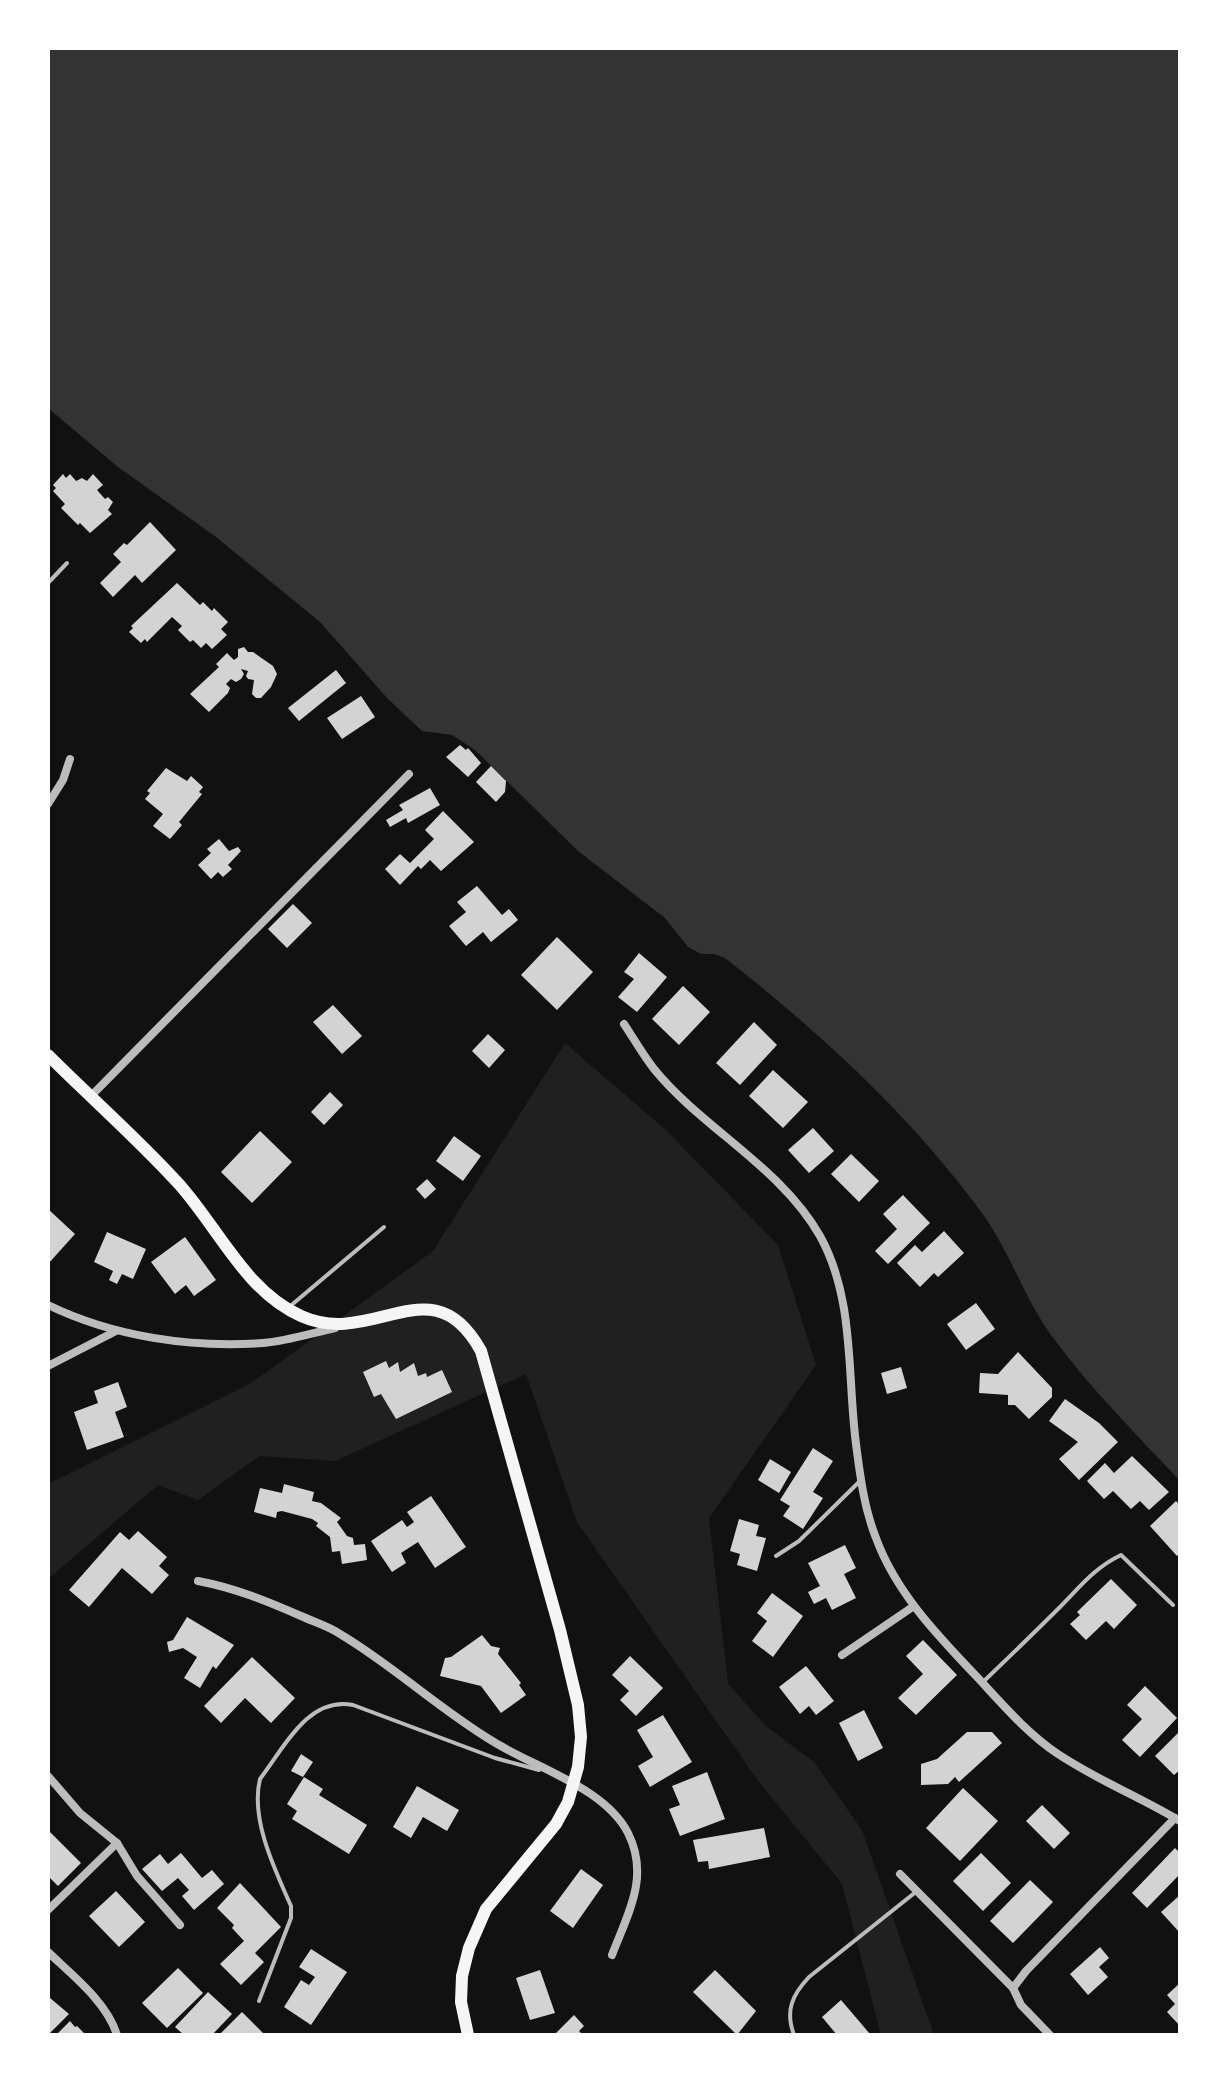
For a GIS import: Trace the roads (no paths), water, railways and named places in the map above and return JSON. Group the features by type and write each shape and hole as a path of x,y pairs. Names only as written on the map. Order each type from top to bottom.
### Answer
{"main road":[{"path":"48,1055 156,1159 189,1196 252,1278 287,1309 325,1325 344,1326 409,1311 434,1310 461,1322 481,1351 560,1630 578,1705 581,1737 574,1784 556,1824 486,1909 469,1948 462,1976 461,2002 468,2035"}],"street":[{"path":"48,804 63,780 70,759"},
{"path":"90,1097 409,774"},
{"path":"624,1024 656,1071 781,1187 819,1236 843,1297 861,1480 875,1537 892,1572 914,1606 982,1683 1055,1752 1178,1819 1026,1971 1013,1988"},
{"path":"48,1305 116,1331 177,1340 267,1343 344,1326"},
{"path":"48,1366 116,1331"},
{"path":"198,1581 247,1592 339,1633 493,1742 574,1784 614,1813 627,1830 636,1850 638,1883 612,1955"},
{"path":"842,1655 914,1606"},
{"path":"48,1776 80,1813 117,1843 137,1876 180,1925"},
{"path":"48,1910 117,1843"},
{"path":"900,1874 1013,1988 1021,2005 1050,2035"},
{"path":"48,1952 97,2002 117,2034"}],"lane":[{"path":"48,583 67,563"},
{"path":"287,1309 384,1227"},
{"path":"776,1556 799,1541 861,1480"},
{"path":"982,1683 1082,1582 1103,1564 1121,1555 1173,1605"},
{"path":"259,2001 291,1918 291,1906 262,1827 259,1784 313,1712 340,1703 353,1705 495,1758 549,1772"},
{"path":"794,2035 790,2014 791,2000 796,1992 809,1977 917,1891"}]}
